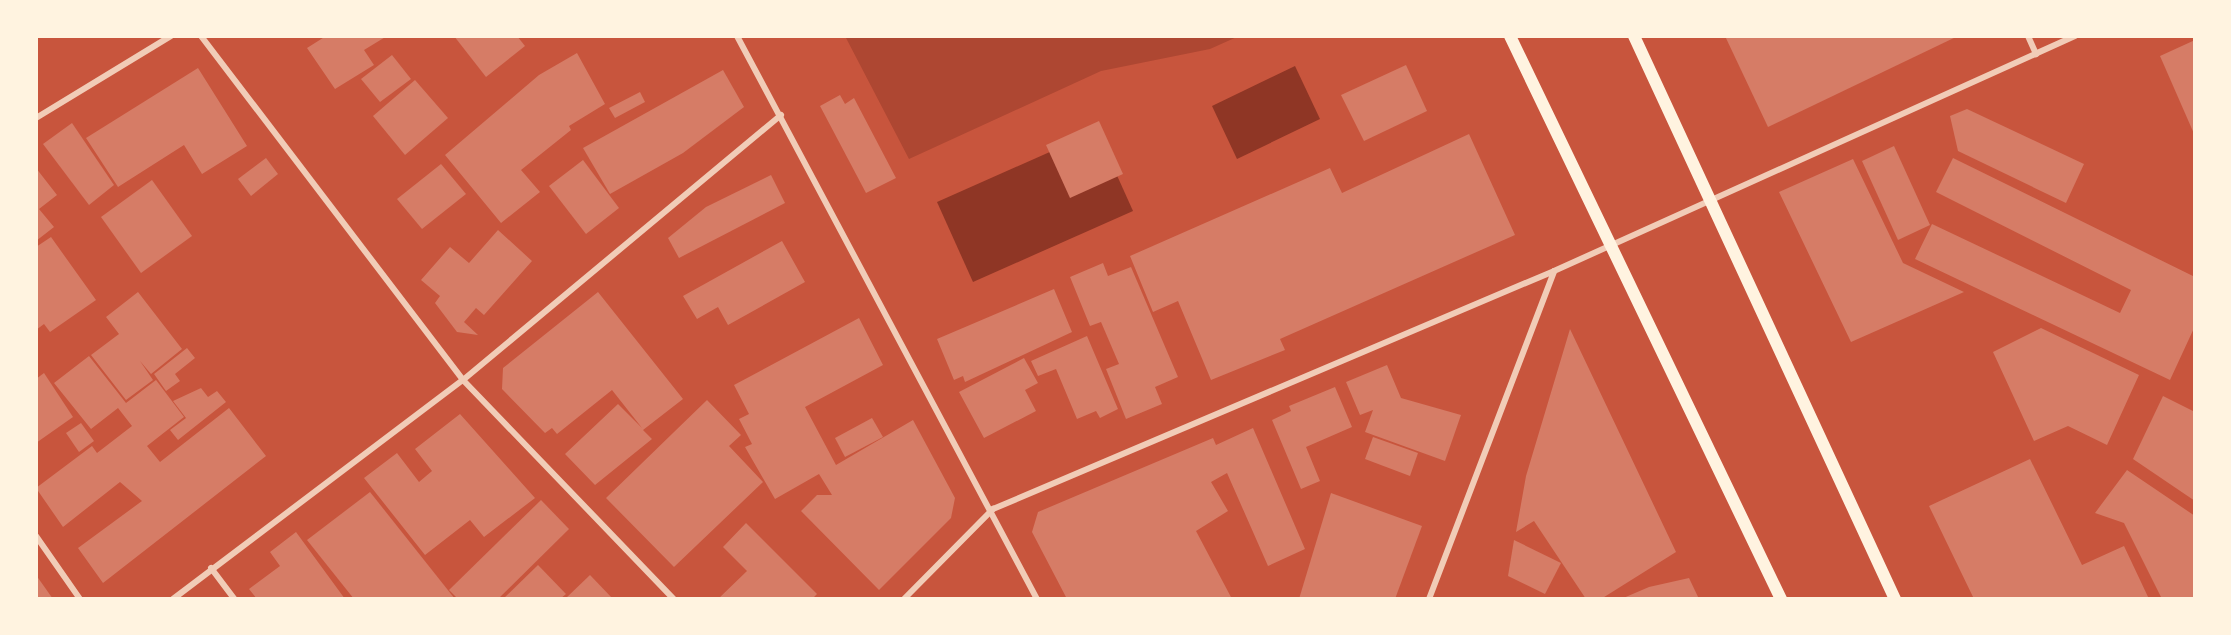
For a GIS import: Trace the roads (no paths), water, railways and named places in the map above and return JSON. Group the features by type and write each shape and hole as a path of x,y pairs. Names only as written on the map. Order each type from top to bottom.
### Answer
{"main road":[{"path":"1510,36 1781,599"},
{"path":"1634,36 1895,599"}],"street":[{"path":"36,118 171,36"},
{"path":"201,36 463,380 674,599"},
{"path":"737,36 993,509 1037,599"},
{"path":"2028,36 2036,54"},
{"path":"904,599 993,509 1554,271 1608,243 1710,196 2075,36"},
{"path":"173,599 211,568 463,380 781,115"},
{"path":"1429,599 1554,271"},
{"path":"36,536 80,599"},
{"path":"211,568 234,599"}]}
